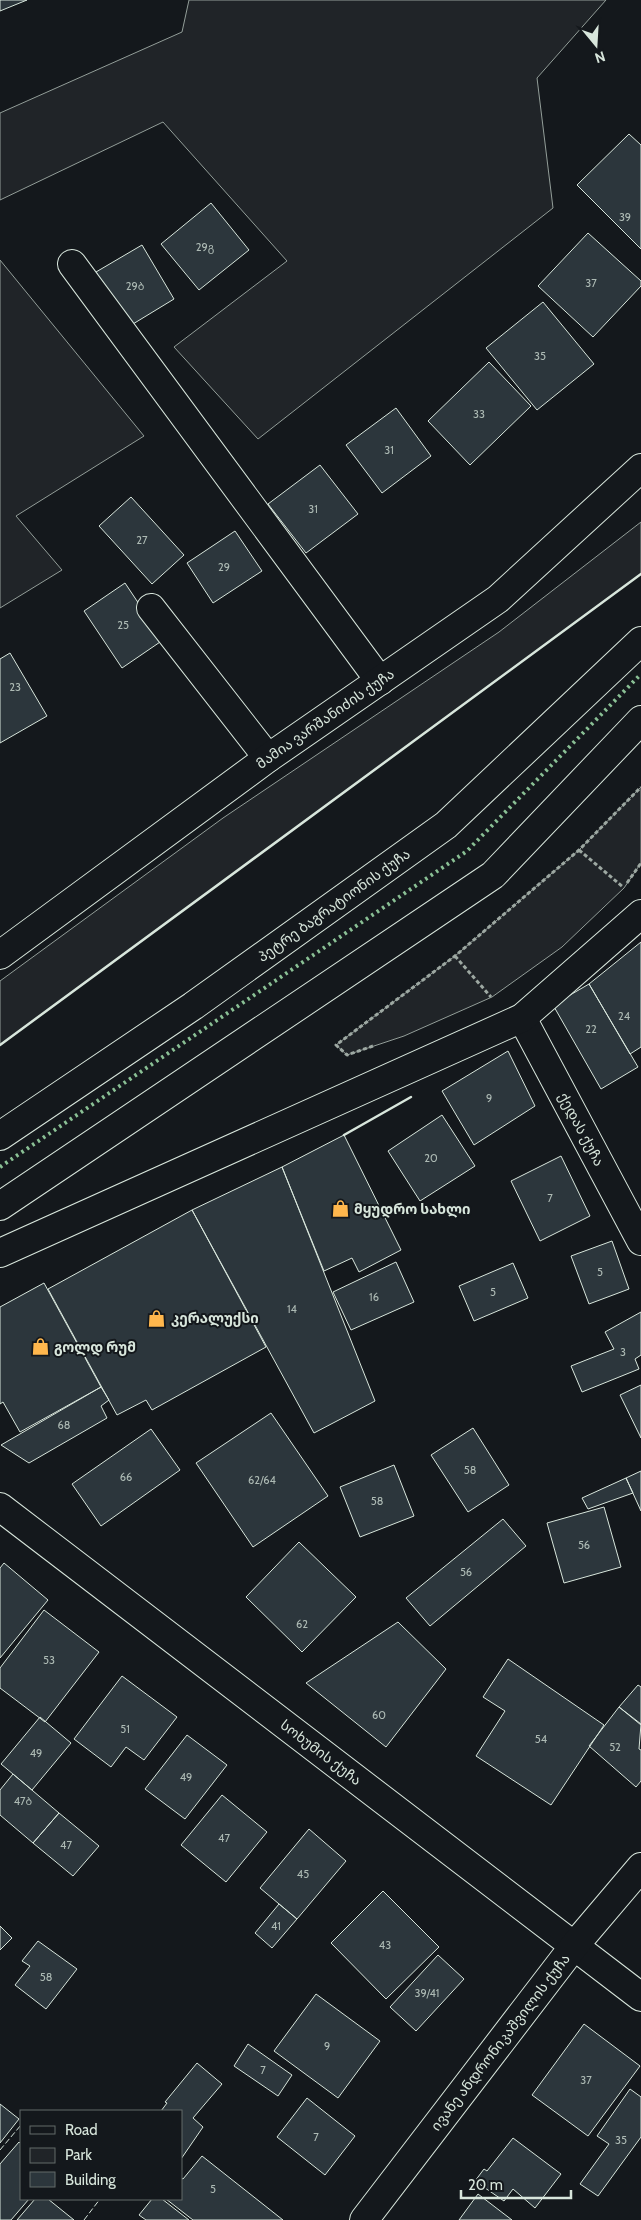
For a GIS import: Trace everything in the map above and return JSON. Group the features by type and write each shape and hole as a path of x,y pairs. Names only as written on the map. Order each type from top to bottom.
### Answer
{"street":[{"path":"72,264 380,681"},
{"name":"მამია ვარშანიძის ქუჩა","path":"0,955 268,758 498,599 641,468"},
{"path":"151,608 268,758"},
{"name":"პეტრე ბაგრატიონის ქუჩა","path":"0,1136 193,1006 446,825 641,641"},
{"path":"0,1206 493,875 641,720"},
{"path":"0,1253 522,1018 641,914"},
{"name":"ქედას ქუჩა","path":"522,1018 641,1241"},
{"name":"სოხუმის ქუჩა","path":"0,1507 641,1997"},
{"name":"ივანე ანდრონიკაშვილის ქუჩა","path":"364,2220 574,1946 641,1867"}],"path":[{"path":"380,1044 347,1055 336,1045 455,956 579,850 641,787"},
{"path":"579,850 624,888"},
{"path":"617,894 624,888 641,863"},
{"path":"455,956 492,997"},
{"path":"483,1001 499,991"}],"green space":[{"path":"189,0 606,0 537,78 553,208 258,439 174,347 287,261 163,122 0,200 0,113 182,32"},
{"path":"0,260 144,436 16,516 62,570 0,608"},
{"path":"641,522 641,574 0,1045 0,981 223,818 499,632"},
{"path":"641,787 641,863 624,888 562,947 492,997 404,1036 347,1055 336,1045 455,956 579,850"}],"building":[{"path":"0,0 27,0 0,11"},
{"path":"629,134 641,145 641,249 577,185"},
{"path":"211,203 249,250 199,290 161,244"},
{"path":"588,233 641,281 641,286 593,337 538,286"},
{"path":"142,245 174,299 128,327 96,272"},
{"path":"543,302 594,364 537,410 486,348"},
{"path":"489,362 531,406 470,465 428,421"},
{"path":"396,408 431,456 382,493 346,445"},
{"path":"320,465 358,514 306,553 268,504"},
{"path":"131,497 184,555 152,584 99,526"},
{"path":"235,531 262,571 213,603 187,563"},
{"path":"125,583 163,640 122,668 84,611"},
{"path":"10,653 47,716 0,743 0,659"},
{"path":"641,942 641,1047 630,1054 589,984"},
{"path":"589,984 638,1067 601,1089 553,1005"},
{"path":"508,1051 535,1106 474,1145 442,1091"},
{"path":"442,1115 475,1166 420,1201 388,1151"},
{"name":"მყუდრო სახლი","path":"344,1135 401,1250 359,1272 352,1258 324,1271 282,1167"},
{"path":"561,1156 590,1216 540,1241 511,1181"},
{"path":"282,1167 375,1401 314,1433 192,1210"},
{"name":"კერალუქსი","path":"192,1210 266,1347 152,1410 146,1400 117,1415 48,1289"},
{"path":"612,1241 629,1289 589,1304 571,1256"},
{"path":"396,1262 414,1302 351,1330 333,1292"},
{"path":"513,1263 528,1298 474,1321 459,1286"},
{"name":"გოლდ რუმ","path":"44,1283 101,1387 20,1432 3,1402 0,1404 0,1307"},
{"path":"641,1312 641,1355 635,1359 639,1369 582,1392 571,1366 614,1349 605,1332"},
{"path":"641,1385 641,1438 620,1395"},
{"path":"101,1387 109,1400 101,1406 107,1418 29,1463 1,1445"},
{"path":"271,1413 328,1496 253,1547 196,1463"},
{"path":"473,1428 509,1485 468,1512 431,1455"},
{"path":"151,1429 180,1470 101,1526 72,1484"},
{"path":"394,1465 414,1516 360,1537 340,1487"},
{"path":"641,1471 641,1511 626,1478"},
{"path":"626,1478 633,1493 588,1509 582,1498"},
{"path":"604,1507 621,1567 564,1583 547,1523"},
{"path":"503,1519 526,1546 430,1626 406,1598"},
{"path":"299,1542 356,1597 302,1652 246,1597"},
{"path":"4,1563 48,1600 0,1658 0,1568"},
{"path":"44,1610 99,1652 45,1722 0,1688 0,1668"},
{"path":"398,1622 446,1669 386,1747 306,1683"},
{"path":"508,1659 604,1725 551,1805 476,1756 505,1711 483,1697"},
{"path":"122,1676 177,1717 144,1760 126,1747 111,1767 74,1739"},
{"path":"638,1685 641,1687 641,1725 619,1707"},
{"path":"619,1707 641,1724 639,1749 641,1750 641,1781 636,1787 589,1746"},
{"path":"40,1717 71,1743 32,1790 1,1764"},
{"path":"187,1735 227,1765 185,1819 145,1789"},
{"path":"13,1774 59,1813 33,1843 0,1815 0,1790"},
{"path":"222,1795 267,1832 226,1882 181,1845"},
{"path":"59,1813 99,1846 73,1876 33,1843"},
{"path":"309,1829 346,1861 297,1919 260,1888"},
{"path":"383,1891 439,1947 386,1999 331,1943"},
{"path":"279,1904 297,1919 272,1948 255,1933"},
{"path":"0,1926 12,1938 0,1950"},
{"path":"38,1941 77,1969 46,2009 15,1985 30,1966 22,1961"},
{"path":"438,1955 464,1979 416,2031 390,2007"},
{"path":"316,1994 380,2041 338,2098 274,2051"},
{"path":"584,2024 640,2066 588,2136 532,2095"},
{"path":"248,2044 292,2075 278,2096 234,2066"},
{"path":"197,2063 222,2084 193,2118 203,2127 182,2158 182,2110 162,2110 167,2103 165,2102"},
{"path":"630,2089 641,2097 641,2137 598,2196 580,2184 609,2144 597,2136"},
{"path":"307,2098 355,2136 325,2175 277,2137"},
{"path":"0,2104 19,2119 0,2143"},
{"path":"513,2138 561,2174 535,2208 513,2189 504,2201 475,2181 484,2169 487,2171"},
{"path":"19,2142 20,2200 28,2200 11,2220 0,2220 0,2164"},
{"path":"202,2156 283,2220 193,2220 167,2200 182,2200 183,2179"},
{"path":"478,2194 512,2220 459,2220"},
{"path":"34,2200 49,2200 74,2220 17,2220"},
{"path":"151,2200 163,2200 189,2220 146,2220 139,2215"}],"hedge":[{"path":"0,1167 467,851 641,674"}],"fence":[{"path":"0,2150 20,2126"},
{"path":"84,2220 99,2200"}],"wall":[{"path":"0,1045 641,574"},
{"path":"344,1135 411,1097"}],"place":[{"name":"მყუდრო სახლი","path":"340,1209"},
{"name":"კერალუქსი","path":"157,1318"},
{"name":"გოლდ რუმ","path":"40,1347"}]}
